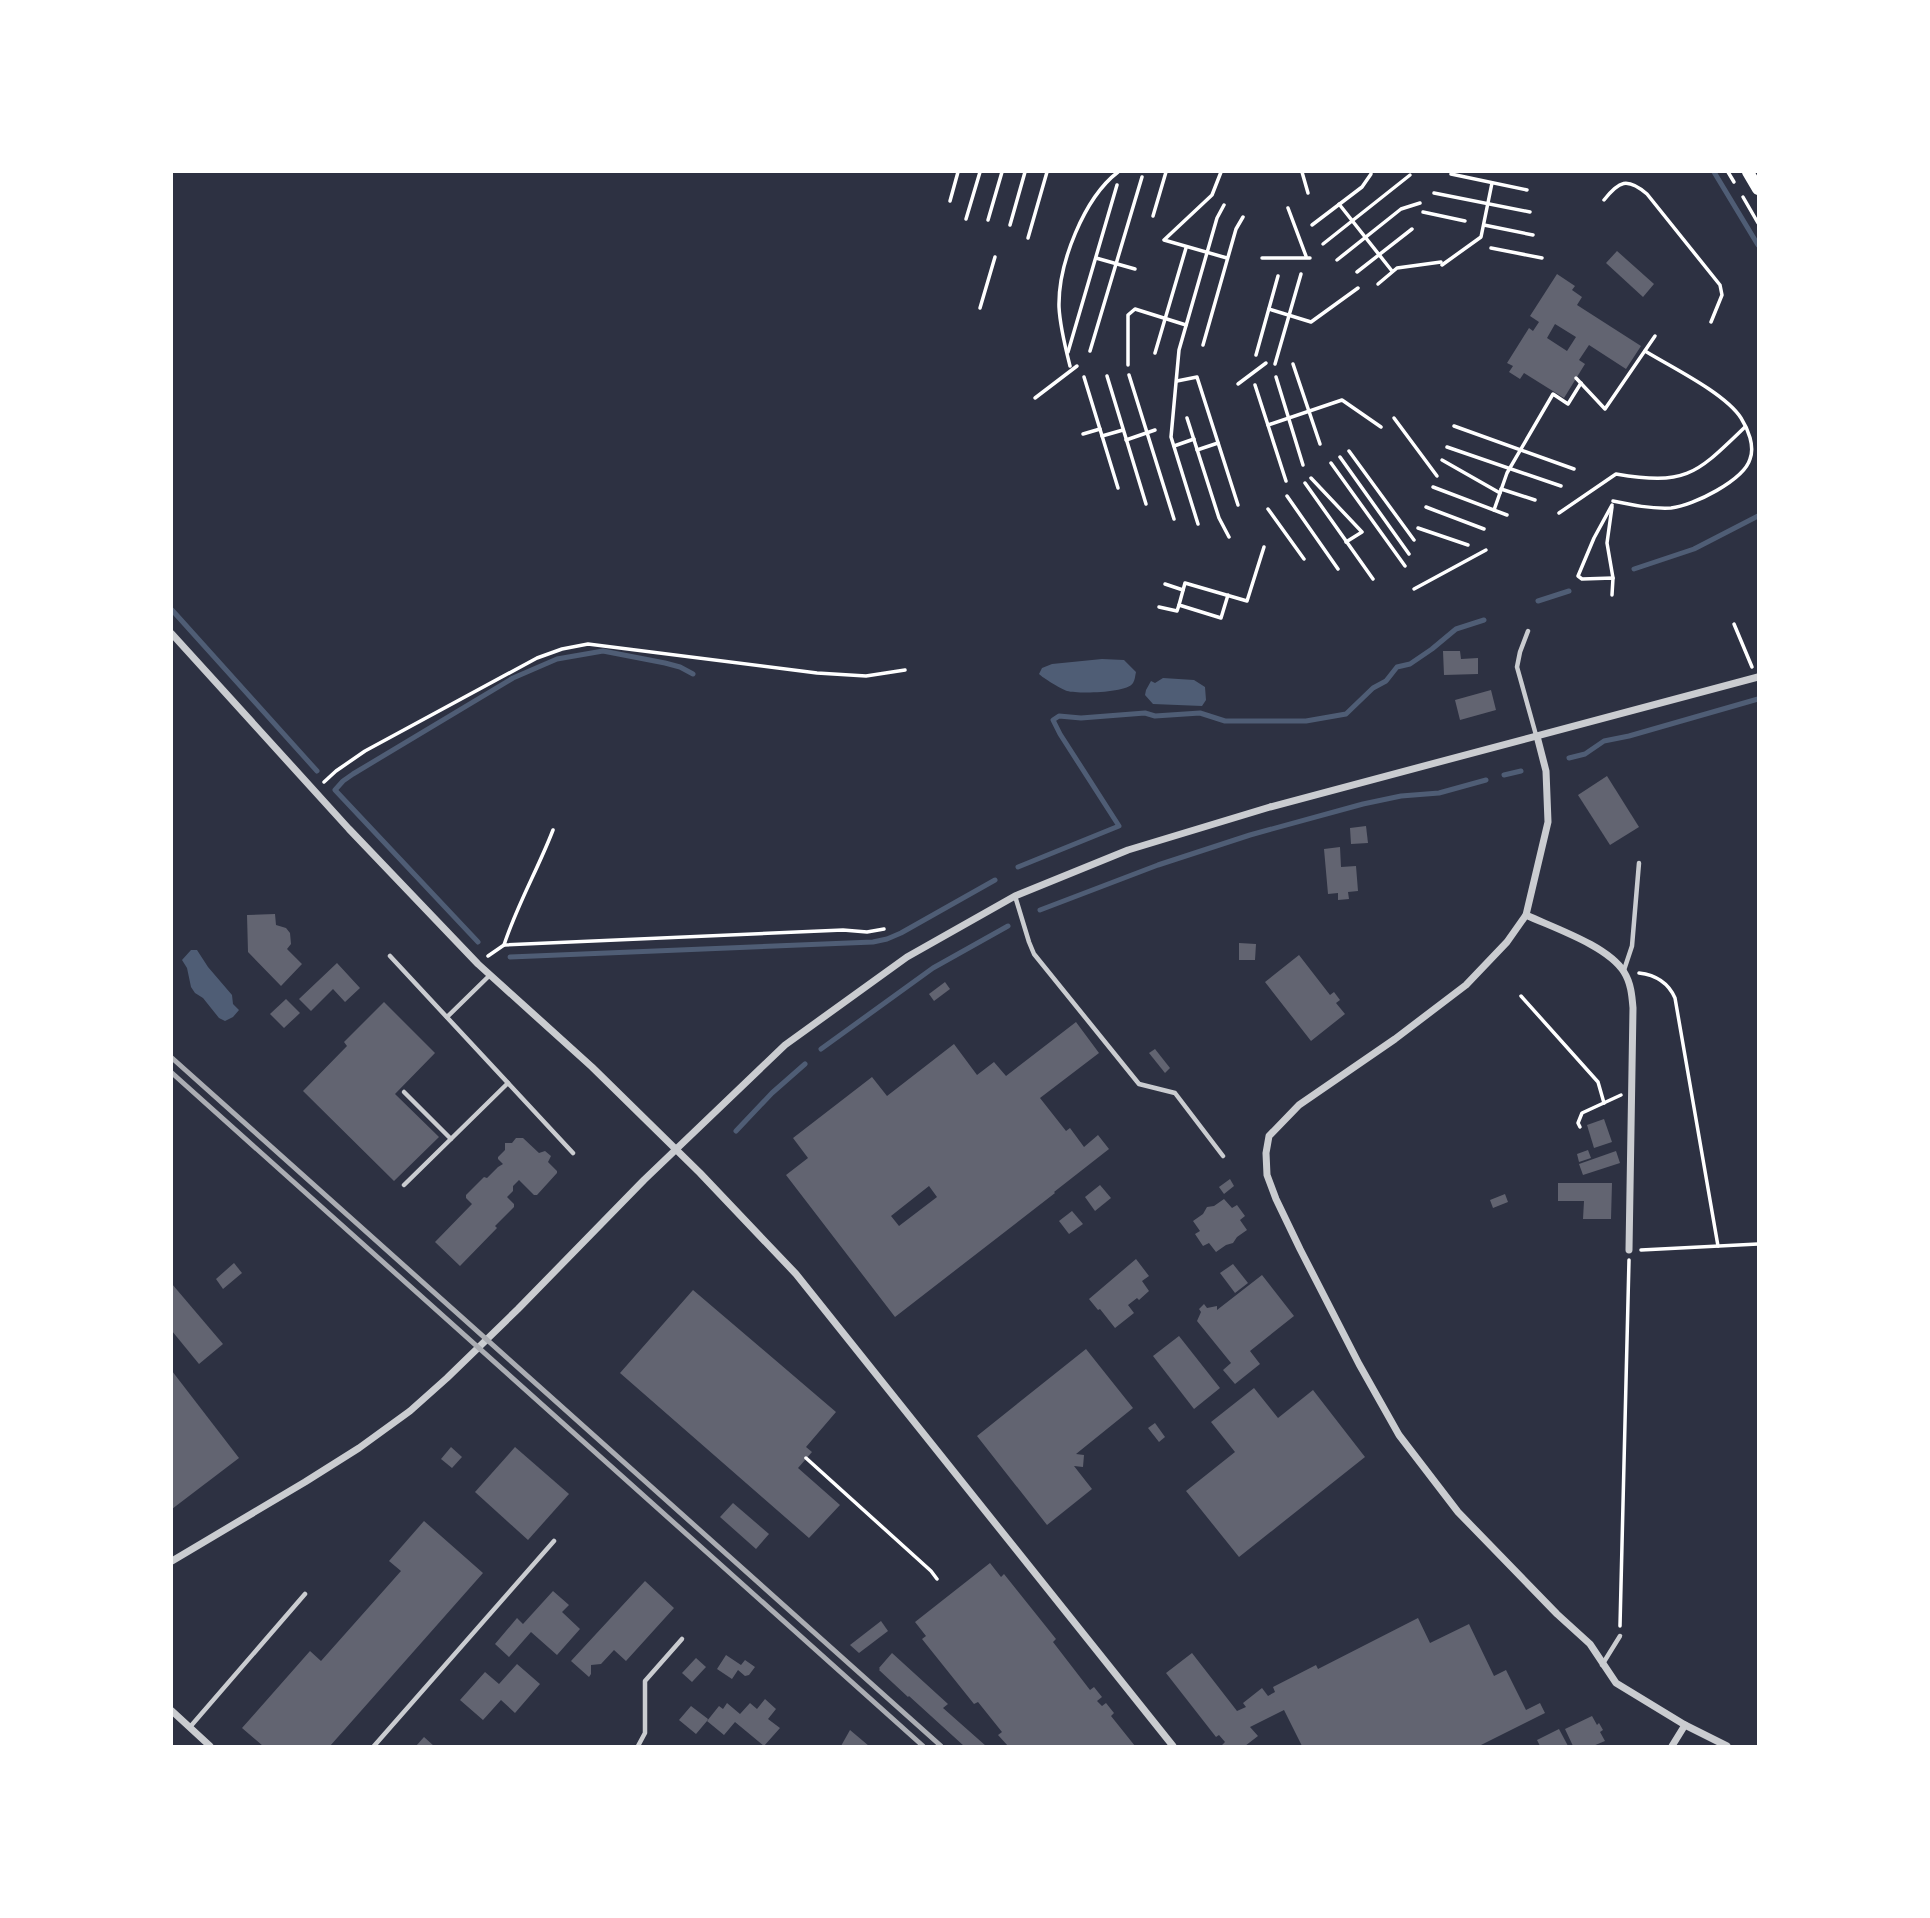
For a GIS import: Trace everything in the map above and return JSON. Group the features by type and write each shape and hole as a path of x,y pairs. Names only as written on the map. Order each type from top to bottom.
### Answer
{"main road":[{"path":"1748,172 1759,189"}],"street":[{"path":"172,634 478,964 592,1067 796,1274 1173,1746"},
{"path":"172,1561 359,1448 410,1411 518,1309 785,1045 906,957 1015,897 1128,850 1270,807 1757,677"},
{"path":"1537,736 1546,771 1548,822 1526,915 1507,942 1466,985 1395,1039 1299,1105 1269,1136 1266,1153 1267,1175 1300,1249 1359,1364 1399,1434 1458,1512 1557,1614 1590,1644 1616,1683 1685,1725 1727,1746"},
{"path":"1526,915 1605,952 1624,971 1631,990 1633,1008 1629,1250"},
{"path":"172,1711 210,1746"},
{"path":"1672,1746 1685,1725"}],"lane":[{"path":"1528,631 1517,667 1537,736"},
{"path":"1624,971 1632,946 1639,863"},
{"path":"1015,897 1034,954 1139,1084 1175,1093 1223,1156"},
{"path":"390,956 573,1153"},
{"path":"447,1017 489,975"},
{"path":"404,1185 508,1083"},
{"path":"404,1092 451,1139"},
{"path":"374,1746 554,1541"},
{"path":"189,1727 305,1594"},
{"path":"1602,1665 1620,1636"},
{"path":"638,1746 645,1732 645,1681 682,1639"}],"path":[{"path":"950,201 958,172"},
{"path":"966,219 980,172"},
{"path":"988,220 1002,172"},
{"path":"1010,225 1025,172"},
{"path":"1028,238 1047,172"},
{"path":"1153,216 1166,172"},
{"path":"1221,172 1212,195 1164,240 1227,258"},
{"path":"1302,172 1308,193"},
{"path":"1070,366 1059,304 1068,252 1091,203 1116,173"},
{"path":"1312,225 1362,187 1371,174"},
{"path":"1451,174 1527,190"},
{"path":"1324,244 1410,176"},
{"path":"1090,351 1142,177"},
{"path":"1604,200 1621,183 1627,182 1637,185 1647,194 1720,285 1722,295 1711,322"},
{"path":"1378,284 1397,268 1441,264 1481,237 1492,183"},
{"path":"1067,354 1117,185"},
{"path":"1434,193 1531,212"},
{"path":"1339,204 1392,271"},
{"path":"1337,260 1401,209 1420,204"},
{"path":"1198,524 1171,437 1179,350 1217,218 1224,205"},
{"path":"1262,258 1308,257 1288,208"},
{"path":"1423,212 1465,221"},
{"path":"1203,345 1227,258 1243,216"},
{"path":"1483,225 1533,235"},
{"path":"1357,272 1412,229"},
{"path":"1155,353 1186,247"},
{"path":"1491,248 1542,258"},
{"path":"980,308 995,257"},
{"path":"1096,258 1135,269"},
{"path":"1275,363 1301,274"},
{"path":"1256,355 1278,276"},
{"path":"1269,309 1311,322 1358,288"},
{"path":"1128,365 1128,315 1135,309 1186,325"},
{"path":"1576,378 1605,409 1655,336"},
{"path":"1613,501 1645,507 1671,508 1691,503 1724,485 1747,465 1751,458 1750,437 1731,407 1717,395 1645,351"},
{"path":"1238,384 1266,363"},
{"path":"1293,364 1320,444"},
{"path":"1035,398 1077,366"},
{"path":"1129,375 1174,519"},
{"path":"1107,376 1146,504"},
{"path":"1084,377 1118,488"},
{"path":"1177,381 1197,377 1238,505"},
{"path":"1276,377 1303,465"},
{"path":"1493,510 1509,468 1553,394 1568,404 1581,383"},
{"path":"1255,385 1286,481"},
{"path":"1268,425 1342,400 1381,427"},
{"path":"1187,418 1219,518 1229,537"},
{"path":"1394,418 1437,476"},
{"path":"1454,426 1574,469"},
{"path":"1559,513 1616,474 1663,479 1681,477 1695,471 1745,427"},
{"path":"1083,434 1100,429"},
{"path":"1102,436 1123,430"},
{"path":"1126,439 1155,430"},
{"path":"1174,446 1194,439"},
{"path":"1197,450 1218,443"},
{"path":"1447,447 1561,486"},
{"path":"1349,451 1414,540"},
{"path":"1340,457 1409,554"},
{"path":"1443,460 1500,491 1535,500"},
{"path":"1331,463 1405,566"},
{"path":"1311,478 1362,532 1346,542"},
{"path":"1305,483 1373,579"},
{"path":"1433,487 1507,515"},
{"path":"1286,496 1338,569"},
{"path":"1612,595 1613,578 1608,543 1612,505 1578,576 1582,579 1613,578"},
{"path":"1426,507 1485,529"},
{"path":"1268,509 1304,559"},
{"path":"1418,528 1468,545"},
{"path":"1159,607 1177,611 1185,583 1247,601 1264,547"},
{"path":"1414,589 1486,550"},
{"path":"1165,584 1183,590"},
{"path":"1179,605 1221,618 1228,595"},
{"path":"1734,624 1757,677"},
{"path":"314,790 365,751 537,658 562,649 587,644 817,673 866,676 905,670"},
{"path":"504,945 554,830"},
{"path":"478,964 504,945 843,930 867,932 884,929"},
{"path":"1624,971 1654,975 1671,989 1675,998 1718,1246"},
{"path":"1521,996 1598,1082 1604,1103"},
{"path":"1580,1127 1578,1123 1582,1113 1631,1091"},
{"path":"1620,1636 1629,1250 1759,1244"},
{"path":"806,1458 931,1571 937,1580"}],"water":[{"path":"1102,659 1124,660 1136,672 1133,683 1113,691 1073,692 1039,674 1042,668 1052,664"},
{"path":"1163,678 1194,680 1205,687 1206,700 1202,706 1153,704 1145,695 1146,690 1151,681 1155,683"},
{"path":"191,950 197,950 232,995 233,1004 239,1010 233,1017 225,1021 219,1018 191,987 187,968 182,960"}],"building":[{"path":"1617,251 1654,284 1643,297 1606,263"},
{"path":"1557,274 1575,286 1572,290 1582,297 1577,305 1641,346 1626,369 1589,345 1579,360 1585,364 1564,398 1524,373 1520,379 1509,372 1513,366 1507,363 1529,328 1533,331 1539,322 1530,316","holes":["1555,324 1576,337 1567,351 1547,338"]},
{"path":"1443,651 1460,651 1461,659 1478,658 1478,674 1444,675"},
{"path":"1491,690 1496,710 1460,720 1455,700"},
{"path":"1607,776 1639,827 1610,845 1578,795"},
{"path":"1366,826 1368,843 1351,844 1350,828"},
{"path":"1340,847 1341,867 1356,866 1358,891 1348,892 1349,899 1338,900 1338,893 1328,894 1324,849"},
{"path":"275,914 276,925 286,928 290,933 291,944 287,949 302,964 281,986 248,952 247,915"},
{"path":"1239,943 1256,944 1255,960 1239,960"},
{"path":"1299,955 1330,995 1334,992 1340,1000 1336,1003 1345,1014 1311,1041 1265,982"},
{"path":"337,963 360,988 345,1002 333,989 311,1011 299,999"},
{"path":"945,982 950,989 934,1001 929,994"},
{"path":"286,999 300,1013 284,1028 270,1014"},
{"path":"384,1002 435,1053 395,1094 439,1137 394,1181 303,1091 347,1046 344,1042"},
{"path":"1076,1022 1099,1053 1040,1098 1066,1131 1070,1128 1084,1147 1098,1135 1109,1149 895,1317 786,1175 808,1158 793,1138 872,1077 887,1096 954,1044 977,1075 994,1062 1006,1076","holes":["929,1186 937,1197 899,1226 891,1216"]},
{"path":"1155,1049 1170,1068 1165,1073 1149,1053"},
{"path":"1604,1119 1612,1142 1594,1148 1587,1125"},
{"path":"516,1138 523,1138 539,1153 545,1151 551,1156 548,1162 557,1173 537,1195 519,1180 507,1197 514,1207 460,1266 435,1242 472,1204 466,1195 484,1177 487,1178 503,1164 498,1157 505,1150 505,1143 512,1143"},
{"path":"1588,1150 1591,1158 1579,1162 1577,1154"},
{"path":"1616,1151 1620,1163 1583,1175 1579,1164"},
{"path":"1230,1179 1234,1186 1224,1194 1219,1187"},
{"path":"1558,1183 1612,1183 1611,1219 1583,1219 1584,1201 1558,1201"},
{"path":"1100,1185 1111,1198 1095,1211 1085,1197"},
{"path":"1505,1194 1508,1202 1493,1208 1490,1200"},
{"path":"1224,1199 1232,1208 1237,1205 1245,1216 1240,1220 1247,1230 1233,1243 1216,1252 1209,1243 1203,1246 1195,1234 1200,1231 1193,1221 1203,1214 1207,1207"},
{"path":"1072,1211 1083,1224 1069,1234 1059,1221"},
{"path":"1136,1259 1149,1276 1142,1281 1149,1291 1128,1305 1134,1313 1115,1328 1089,1299"},
{"path":"234,1263 242,1273 223,1289 216,1279"},
{"path":"1233,1264 1248,1283 1235,1293 1220,1273"},
{"path":"1262,1275 1294,1316 1250,1351 1260,1364 1235,1384 1223,1370 1231,1363 1197,1321 1201,1312 1199,1309 1204,1304 1207,1308 1217,1306 1217,1310"},
{"path":"172,1284 223,1344 199,1364 172,1331"},
{"path":"693,1290 836,1412 806,1447 812,1452 798,1468 840,1505 809,1538 620,1373"},
{"path":"1179,1336 1220,1388 1194,1409 1153,1356"},
{"path":"1086,1349 1133,1408 1076,1454 1084,1455 1083,1467 1074,1466 1092,1489 1047,1525 977,1436"},
{"path":"172,1371 239,1458 172,1509"},
{"path":"1254,1388 1278,1418 1313,1390 1365,1457 1239,1557 1186,1491 1235,1452 1211,1422"},
{"path":"1155,1423 1165,1437 1159,1442 1148,1428"},
{"path":"451,1447 462,1457 452,1468 441,1459"},
{"path":"515,1447 569,1494 528,1540 475,1492"},
{"path":"733,1503 769,1534 756,1549 720,1517"},
{"path":"424,1521 483,1573 330,1746 263,1746 242,1728 310,1651 321,1661 401,1571 389,1561"},
{"path":"990,1563 1001,1577 1004,1574 1056,1639 1053,1642 1090,1690 1094,1687 1102,1697 1097,1701 1102,1706 1106,1703 1114,1713 1111,1716 1135,1746 1008,1746 998,1735 1002,1732 978,1702 974,1704 922,1639 926,1636 915,1622"},
{"path":"645,1581 674,1608 626,1661 614,1650 601,1664 591,1665 589,1677 571,1661"},
{"path":"553,1591 569,1605 562,1612 580,1629 557,1655 531,1632 509,1657 495,1644 517,1618 523,1624"},
{"path":"1418,1618 1430,1643 1469,1624 1494,1676 1506,1670 1526,1710 1540,1703 1545,1713 1479,1746 1302,1746 1284,1710 1250,1727 1258,1736 1245,1746 1223,1746 1225,1742 1219,1735 1216,1737 1166,1673 1192,1653 1237,1711 1246,1707 1243,1703 1262,1688 1268,1696 1275,1692 1273,1687 1316,1665 1318,1669"},
{"path":"881,1621 888,1631 859,1653 850,1645"},
{"path":"892,1653 948,1704 943,1708 986,1746 964,1746 879,1670"},
{"path":"726,1655 741,1665 745,1660 755,1667 745,1676 738,1670 732,1679 717,1669"},
{"path":"696,1658 706,1667 692,1682 682,1673"},
{"path":"517,1664 540,1684 515,1713 501,1700 483,1720 460,1700 485,1672 499,1684"},
{"path":"765,1699 776,1709 768,1719 780,1728 764,1746 735,1722 724,1735 707,1721 719,1706 723,1709 727,1703 740,1714 750,1703 757,1709"},
{"path":"691,1706 708,1719 696,1734 679,1720"},
{"path":"1592,1716 1603,1730 1600,1732 1605,1741 1593,1746 1573,1746 1565,1729"},
{"path":"1559,1729 1568,1746 1540,1746 1537,1740"},
{"path":"850,1730 869,1746 841,1746"},
{"path":"424,1737 434,1746 416,1746"}],"waterway":[{"path":"1714,172 1758,245"},
{"path":"1634,569 1694,549 1758,516"},
{"path":"1538,601 1569,591"},
{"path":"172,610 317,771"},
{"path":"1018,867 1119,826 1060,734 1053,720 1059,716 1081,718 1145,713 1155,716 1200,713 1225,721 1306,721 1346,714 1373,688 1386,681 1397,667 1410,664 1456,629 1484,620"},
{"path":"478,942 335,790 353,774 513,678 557,659 603,651 665,663 693,674"},
{"path":"1569,758 1585,754 1604,741 1758,699"},
{"path":"1504,775 1521,771"},
{"path":"1040,910 1158,865 1250,835 1363,804 1401,796 1439,793 1486,780"},
{"path":"510,957 873,942 901,933 995,880"},
{"path":"821,1049 933,968 1008,926"},
{"path":"736,1131 772,1093 805,1064"}],"railway":[{"path":"172,1058 941,1746"},
{"path":"172,1073 923,1746"}]}
